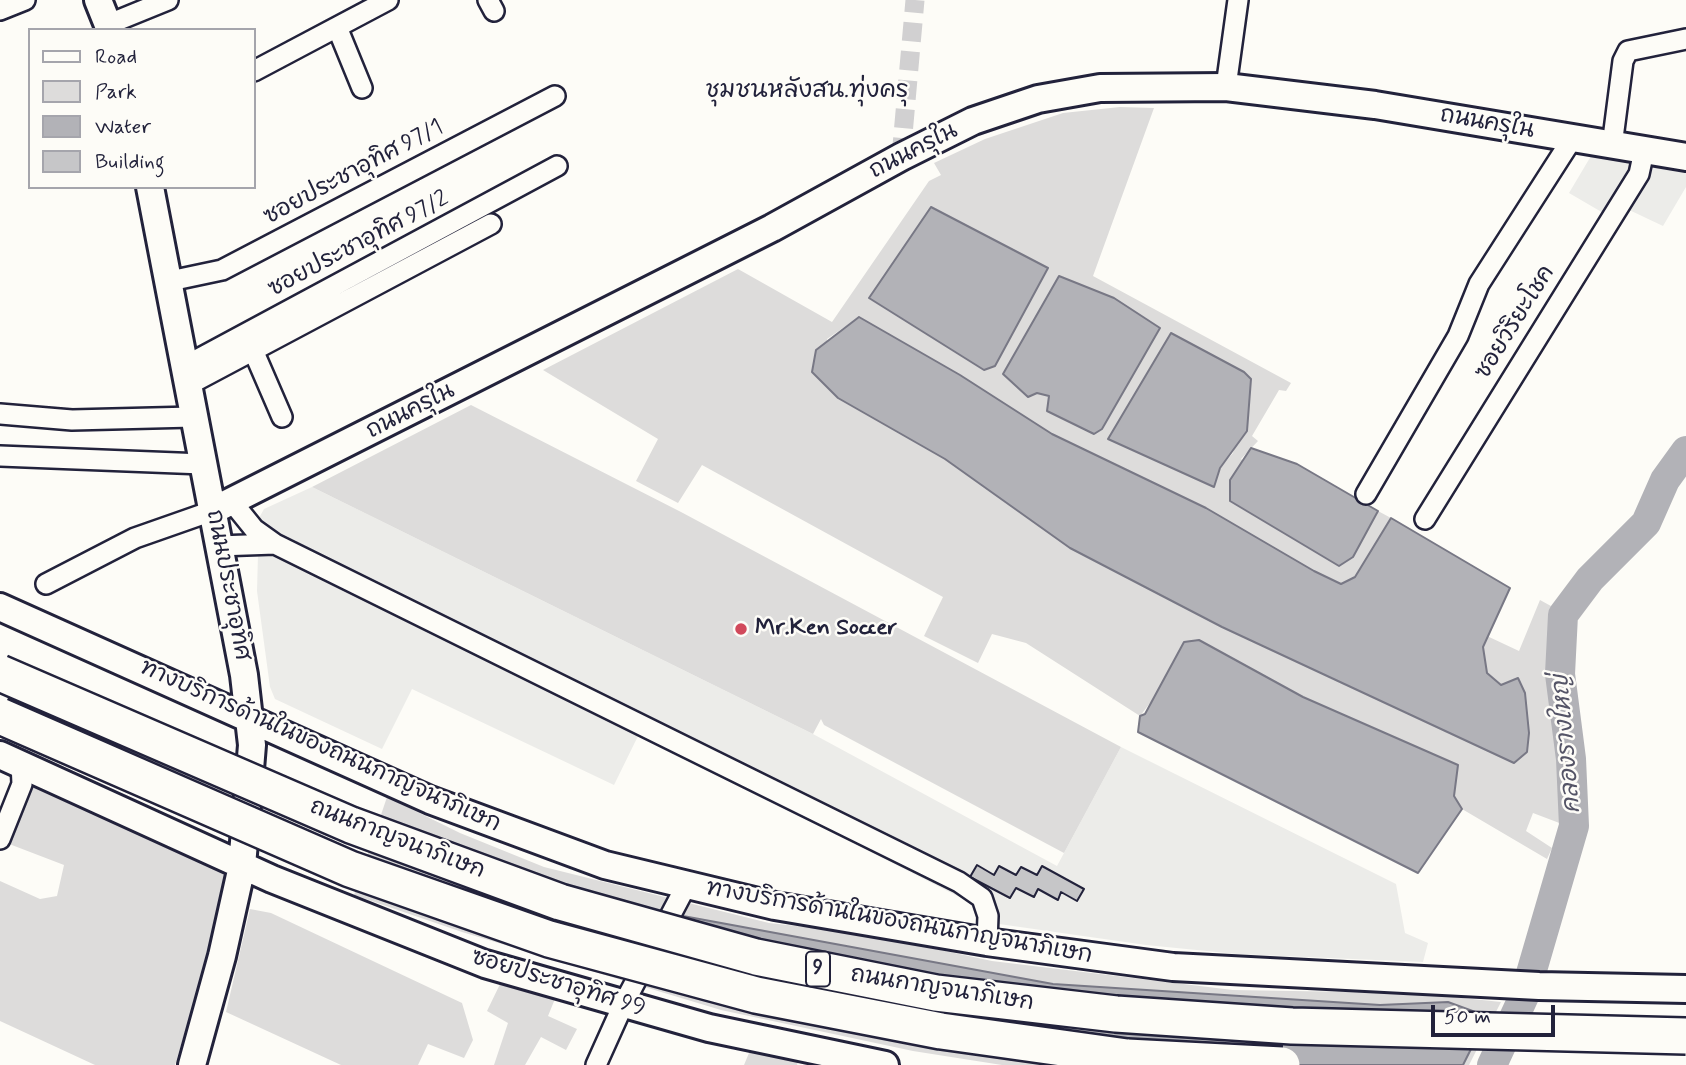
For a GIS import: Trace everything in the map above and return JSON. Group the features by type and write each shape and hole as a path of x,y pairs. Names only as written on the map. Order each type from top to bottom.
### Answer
{"highway":[{"name":"ถนนกาญจนาภิเษก","path":"0,673 351,825 560,902 756,957 936,993 1116,1014 1319,1027 1686,1036"},
{"name":"ถนนกาญจนาภิเษก","path":"0,716 351,869 549,939 756,995 941,1031 1127,1056 1282,1065"}],"main road":[{"path":"98,0 110,27"},
{"name":"ถนนครุใน","path":"222,507 772,229 901,157 974,121 1005,108 1068,92 1226,87 1375,105 1686,157"},
{"name":"ถนนประชาอุทิศ","path":"150,189 203,464 222,507 218,546 244,675 250,722 250,794 242,866 222,956 192,1065"},
{"name":"ทางบริการด้านในของถนนกาญจนาภิเษก","path":"0,607 194,692 250,722 430,800 605,865 686,886 775,906 987,942 1173,967 1539,986 1686,989"},
{"name":"ซอยประชาอุทิศ 99","path":"11,759 242,866 402,933 485,964 623,1005 761,1040 885,1065"}],"street":[{"path":"0,10 25,0"},
{"path":"110,27 167,0"},
{"path":"256,70 388,0"},
{"path":"1226,87 1238,0"},
{"path":"337,27 362,88"},
{"path":"1612,146 1623,61 1628,51 1686,39"},
{"name":"ซอยประชาอุทิศ 97/1","path":"170,281 222,270 555,96"},
{"path":"1366,494 1452,348 1479,284 1573,139"},
{"name":"ซอยวิริยะโชค","path":"1425,519 1639,174 1644,151"},
{"name":"ซอยประชาอุทิศ 97/2","path":"186,375 557,166"},
{"path":"186,375 253,350 491,224"},
{"path":"253,350 282,417"},
{"path":"0,414 72,420 194,416"},
{"path":"0,456 203,464"},
{"path":"46,584 135,538 222,507 275,544 959,882 982,898 988,916 987,942"},
{"path":"218,546 275,544"},
{"path":"0,839 22,784 11,759"},
{"path":"596,1065 623,1005 686,886"}],"shaded area":[{"path":"1591,156 1686,173 1686,187 1663,226 1625,208 1617,221 1569,193"},
{"path":"312,487 813,734 1057,866 1121,747 1396,884 1405,933 1428,943 1423,962 1237,954 1146,945 992,923 971,903 639,734 614,785 412,689 382,749 275,699 270,687 257,591 259,518 264,509"}],"green space":[{"path":"1120,107 1154,108 1093,276 1291,383 1286,391 1279,390 1252,436 1258,441 1241,459 1353,557 1378,511 1391,518 1355,577 1341,584 1206,508 1052,434 960,375 859,317 827,339 838,398 945,459 1070,548 1222,627 1514,763 1527,752 1529,733 1501,685 1487,673 1483,647 1487,636 1519,651 1540,600 1560,611 1558,652 1564,777 1562,824 1533,813 1526,831 1552,848 1547,859 1462,809 1454,796 1303,697 1199,640 1140,716 1026,643 992,634 978,663 924,636 943,597 702,465 678,503 636,481 658,439 543,370 738,269 832,322 929,181 941,175 934,163 985,139 1063,113","holes":["1160,327 1103,429 1094,434 1050,396 1037,393","1171,333 1244,372 1251,379 1233,453 1220,468 1214,486 1152,367"]},
{"path":"471,405 681,512 1121,747 1064,853 824,725 821,719 813,734 312,487"},
{"path":"30,784 232,876 175,1065 95,1065 0,1021 0,881 40,899 57,896 64,865 4,842"},
{"path":"387,797 460,833 544,867 769,923 861,933 992,961 1233,990 1415,993 1501,1002 1469,1065 1002,1065 913,1051 721,1010 462,932 354,895"},
{"path":"250,909 271,913 462,1003 473,1040 464,1058 428,1044 418,1065 341,1065 226,1012"},
{"path":"502,980 557,994 548,1016 577,1029 566,1050 541,1037 525,1065 494,1065 508,1023 487,1011"},
{"path":"754,1041 800,1057 797,1065 744,1065"}],"water":[{"path":"931,207 1048,268 995,366 984,370 869,298"},
{"path":"1059,276 1114,298 1160,328 1102,429 1094,434 1047,411 1049,396 1037,393 1028,397 1003,374"},
{"path":"859,317 960,375 1052,434 1206,508 1341,584 1355,577 1391,518 1510,588 1483,647 1487,673 1501,685 1518,678 1525,693 1529,733 1527,752 1514,763 1222,627 1070,548 945,459 838,398 812,372 816,350"},
{"path":"1171,333 1244,372 1251,379 1247,431 1220,468 1214,487 1108,439"},
{"path":"1251,448 1297,464 1378,511 1353,557 1339,566 1230,501 1230,480"},
{"path":"1199,640 1303,697 1458,765 1454,796 1462,809 1418,873 1138,732 1140,716 1145,714 1184,642"},
{"path":"683,916 1053,984 1380,1005 1448,1002 1478,1013 1471,1049 1463,1065 1102,1065 1014,1060 737,1004 657,983 662,945"}],"building":[{"path":"977,865 994,875 999,866 1016,875 1021,867 1037,875 1042,866 1084,889 1077,901 1061,892 1058,900 1038,889 1034,897 1016,888 1010,898 970,877"}],"waterway":[{"name":"คลองรางใหญ่","path":"1492,1065 1525,994 1574,826 1571,759 1560,674 1563,615 1590,579 1646,523 1665,480 1686,451"}],"tunnel":[{"path":"901,157 915,0"}],"place":[{"name":"Mr.Ken Soccer","path":"741,629"}],"district":[{"name":"ชุมชนหลังสน.ทุ่งครุ","path":"807,92"}]}
